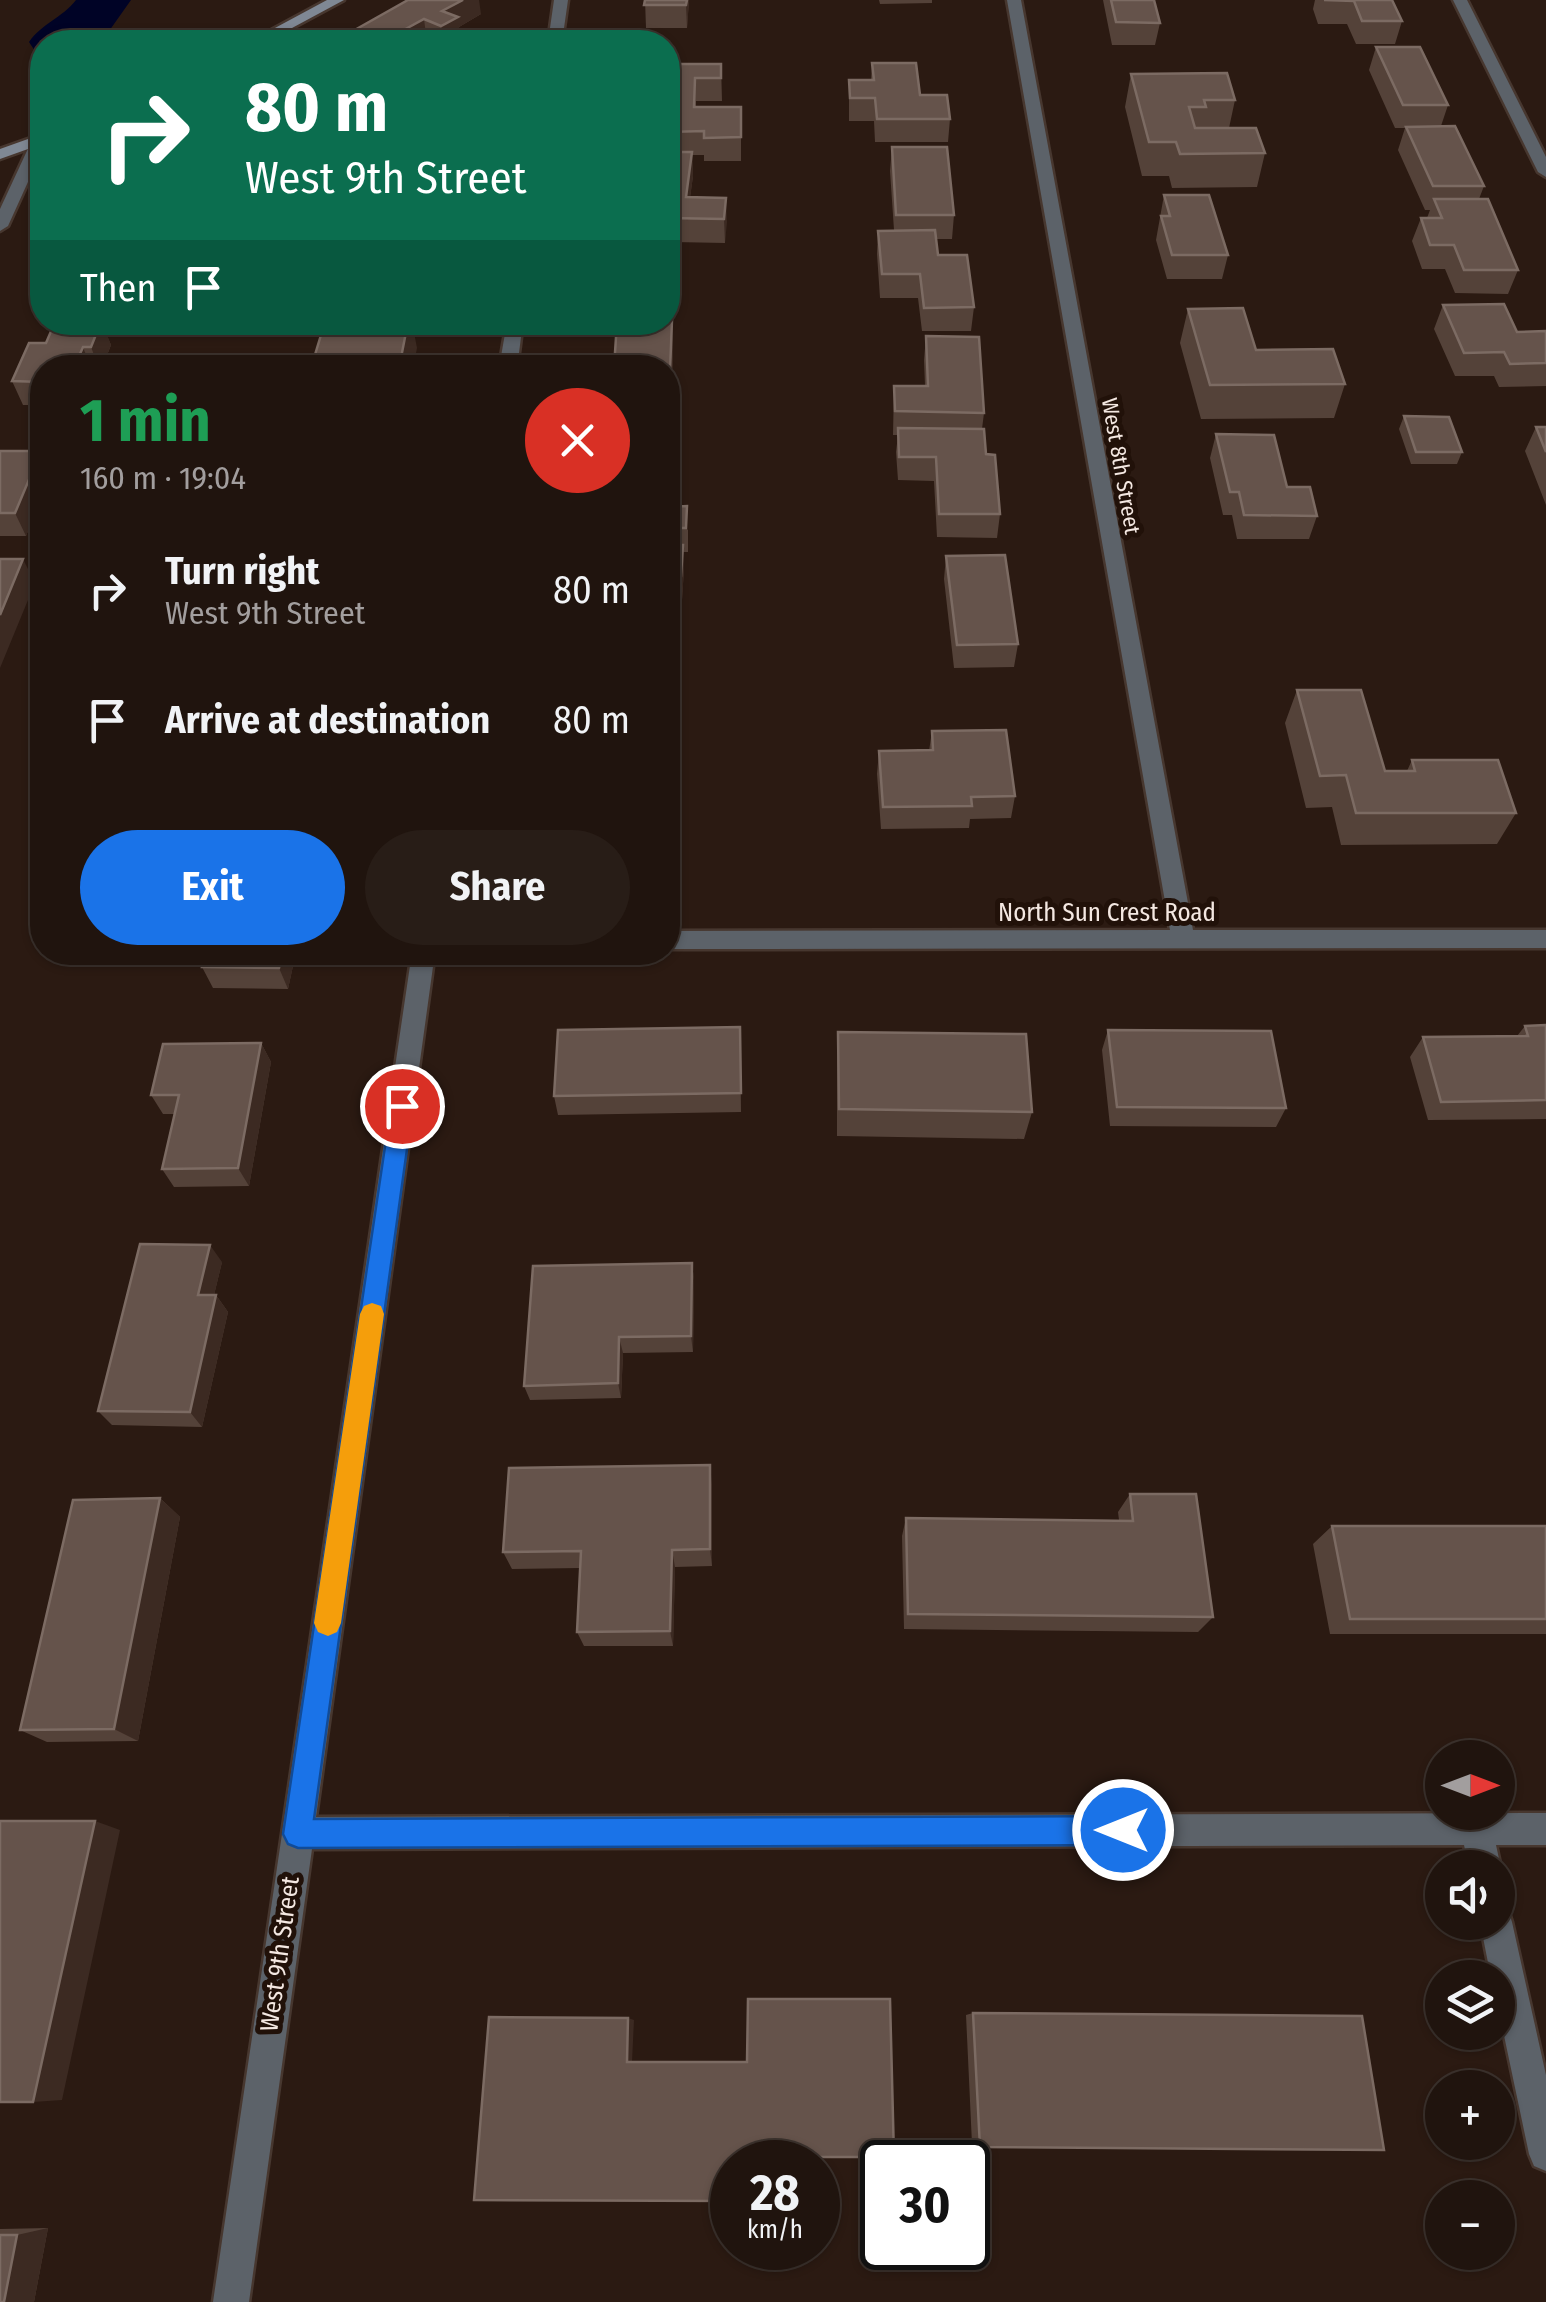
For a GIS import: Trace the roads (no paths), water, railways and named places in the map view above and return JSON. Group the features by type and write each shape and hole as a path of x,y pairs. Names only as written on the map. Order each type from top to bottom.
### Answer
{"street":[{"path":"279,30 337,0"},
{"path":"557,30 561,0"},
{"name":"West 8th Street","path":"1014,0 1182,940"},
{"path":"1460,0 1546,172"},
{"path":"0,154 30,144"},
{"path":"0,226 30,163"},
{"name":"North Sun Crest Road","path":"680,940 1546,939"},
{"name":"West 9th Street","path":"230,2302 422,965"},
{"path":"298,1834 1425,1829"},
{"path":"1515,1829 1546,1829"},
{"path":"1500,1940 1546,2154"}],"waterway":[{"path":"80,30 104,0"}]}
